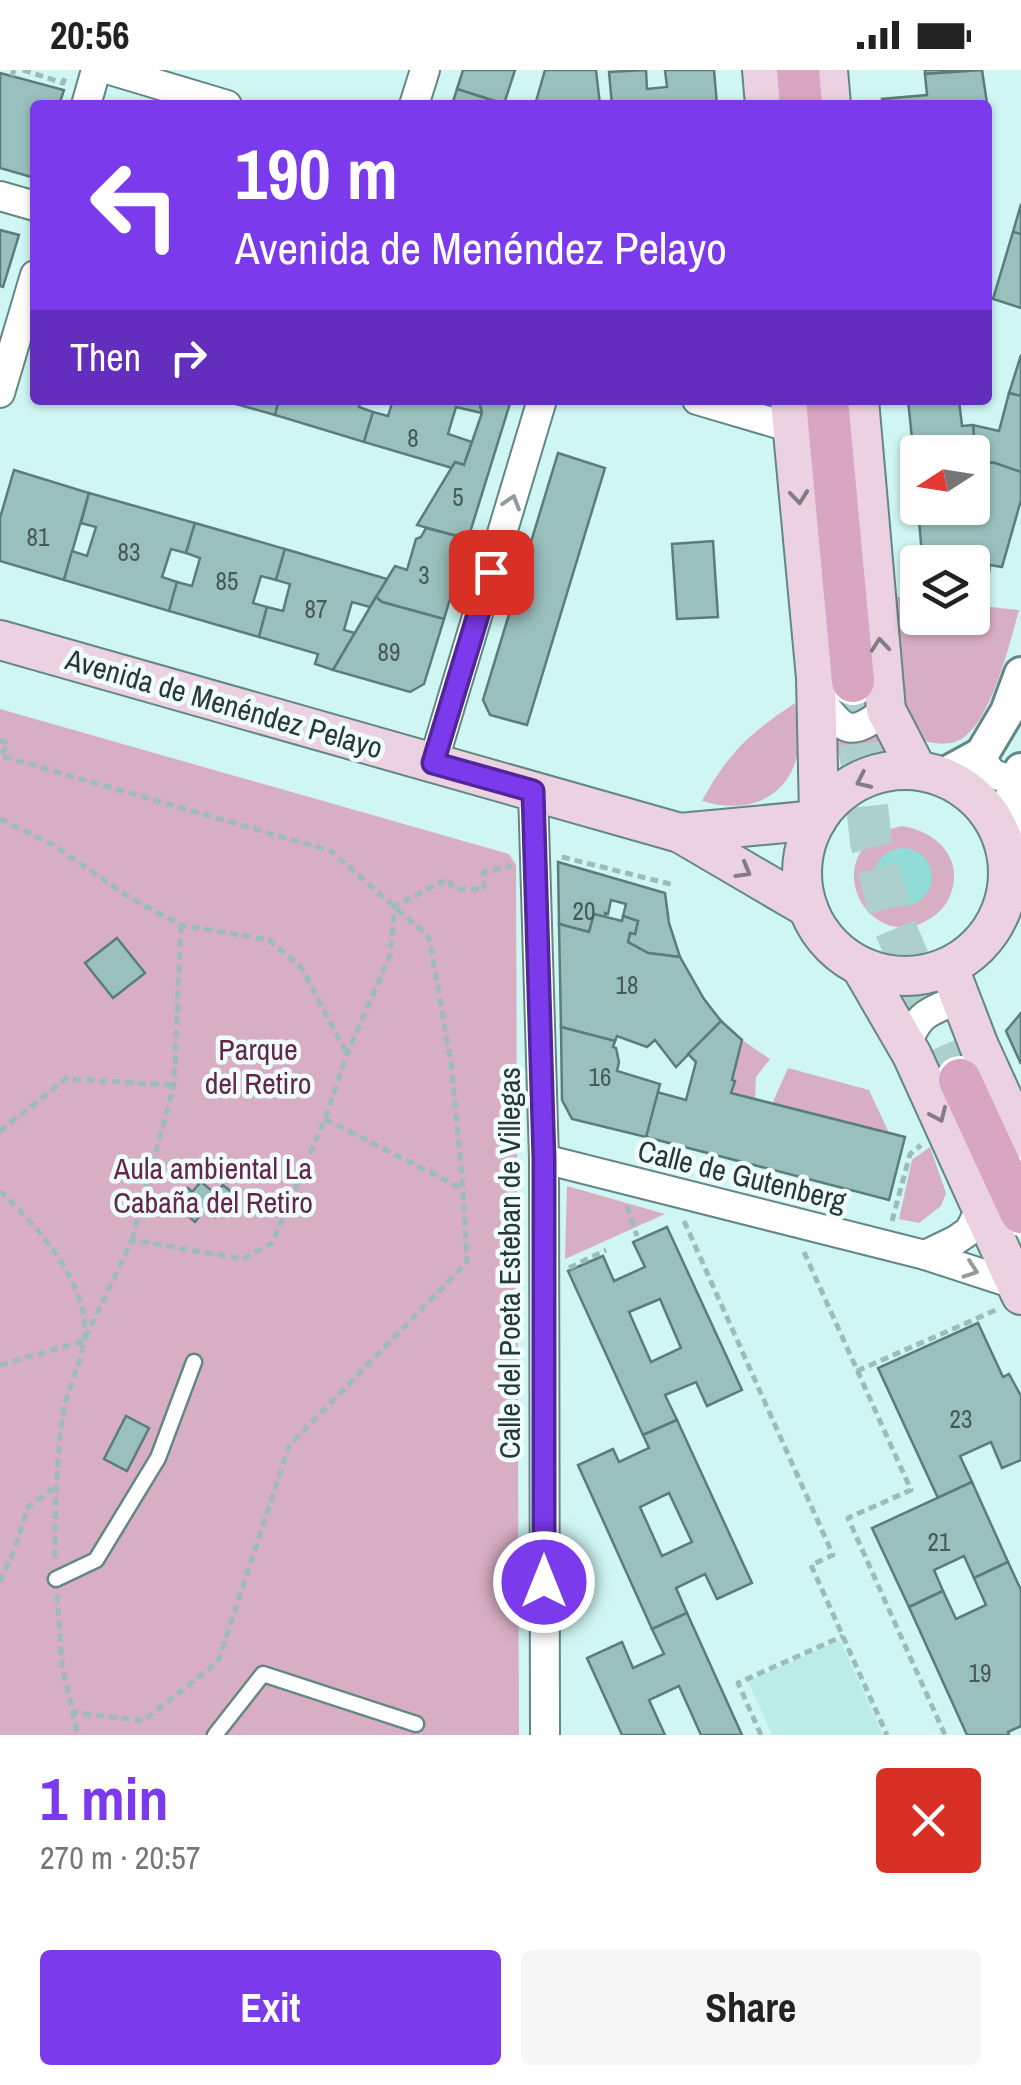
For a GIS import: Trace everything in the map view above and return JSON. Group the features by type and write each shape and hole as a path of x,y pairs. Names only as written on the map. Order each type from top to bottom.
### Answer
{"main road":[{"path":"762,70 765,100"},
{"path":"798,70 801,100"},
{"path":"828,70 831,100"},
{"path":"818,818 835,688 828,405"},
{"path":"859,405 886,710 929,773"},
{"path":"791,414 835,688"},
{"name":"Avenida de Menéndez Pelayo","path":"0,640 680,833 808,908"},
{"path":"961,971 994,928 1005,902 1011,869 990,812 968,791 929,773 889,770 862,779 838,794 818,818 802,860 802,885 808,908 838,952 861,968 890,976 920,976 961,971 1021,932"},
{"name":"Avenida de Menéndez Pelayo","path":"680,833 818,818"},
{"path":"861,968 1001,1210"},
{"path":"961,971 1021,1138"},
{"path":"960,1080 1001,1210 1013,1296"}],"street":[{"path":"87,100 96,70"},
{"path":"110,70 210,100"},
{"path":"416,100 426,70"},
{"path":"0,196 30,205"},
{"path":"0,393 30,292"},
{"path":"433,763 540,405"},
{"path":"730,405 791,414"},
{"path":"929,773 982,754 1007,712 1021,674"},
{"path":"835,688 842,726 855,729 868,725 886,710"},
{"path":"982,754 994,775 1003,779 1020,774"},
{"path":"1011,869 1009,804 1020,774"},
{"name":"Calle del Poeta Esteban de Villegas","path":"533,791 544,1159 545,1735"},
{"path":"906,1044 923,1017 947,1006 961,971"},
{"name":"Calle de Gutenberg","path":"544,1159 925,1255 1013,1296"},
{"path":"925,1255 1001,1210"}],"lane":[{"path":"56,1579 96,1560 158,1458 194,1362"},
{"path":"215,1735 263,1674 416,1724"}],"path":[{"path":"23,70 64,82 68,70"},
{"path":"0,740 8,743 0,757 330,850 428,937 451,1062 463,1189 467,1262 289,1446 218,1662 142,1721 72,1712"},
{"path":"0,819 52,844 129,897 181,925 269,940 302,966 347,1054"},
{"path":"395,906 447,879 455,888 484,889 484,872 536,861 552,864 557,856 674,885"},
{"path":"132,1240 243,1259 272,1243 390,955 395,906"},
{"path":"78,1735 62,1666 56,1579 56,1486 63,1410 84,1341 132,1240 174,1085 181,925"},
{"path":"0,1131 66,1079 174,1085"},
{"path":"325,1119 463,1189"},
{"path":"892,1224 910,1154"},
{"path":"0,1192 48,1243 74,1287 84,1316 84,1341"},
{"path":"624,1196 637,1236"},
{"path":"679,1210 833,1555 810,1565 887,1735"},
{"path":"790,1222 911,1490 848,1518 945,1735"},
{"path":"562,1271 606,1250"},
{"path":"857,1371 1013,1296"},
{"path":"0,1365 84,1341"},
{"path":"0,1582 28,1507 56,1486"},
{"path":"761,1735 738,1683 842,1636"}],"shaded area":[{"path":"903,848 923,857 932,877 923,897 903,906 883,897 874,877 883,857"},
{"path":"840,1640 883,1735 772,1735 748,1681"}],"green space":[{"path":"892,596 900,597 900,635 990,635 990,607 1019,610 988,705 967,735 940,744 916,739 900,705"},
{"path":"795,703 799,744 786,781 764,799 749,804 702,801 741,745"},
{"name":"Parque del Retiro","path":"0,709 509,854 516,865 519,1735 0,1735"},
{"path":"878,729 892,755 842,773 836,734"},
{"path":"901,826 938,842 952,862 954,874 953,888 940,911 924,922 902,927 882,923 867,910 857,893 854,874 859,854 875,837"},
{"path":"742,1040 770,1059 756,1077 755,1099 731,1093"},
{"path":"788,1068 869,1090 889,1133 772,1104"},
{"path":"930,1147 946,1193 941,1206 919,1223 899,1219 912,1160"},
{"path":"567,1186 665,1214 565,1259"}],"building":[{"path":"463,70 515,70 505,100 491,100 457,89"},
{"path":"545,70 596,70 599,100 536,100"},
{"path":"646,70 647,89 667,87 665,70 714,70 717,100 612,100 609,72"},
{"path":"925,70 979,70 925,74"},
{"path":"982,70 986,100 882,100 927,95 925,74"},
{"path":"0,73 64,90 61,100 30,100 30,177 0,168"},
{"path":"457,89 491,100 454,100"},
{"path":"1021,204 1021,234 1013,232"},
{"path":"0,230 19,235 3,287 0,286"},
{"path":"1013,232 1021,234 1021,308 993,299"},
{"path":"1021,355 1021,396 1009,393"},
{"path":"1009,393 1021,396 1021,472 990,462 990,435 974,435 973,425 999,431"},
{"path":"240,405 278,405 275,415"},
{"path":"278,405 360,405 373,412 364,442 275,415"},
{"path":"391,405 480,405 482,413 456,407 448,434 472,442 464,465 455,462 452,468 364,442 373,412 388,416"},
{"path":"480,405 509,405 468,539 417,525 455,462 464,465 482,413"},
{"path":"909,405 960,405 962,426 973,425 974,435 912,435"},
{"path":"558,453 605,468 527,725 490,715 483,700"},
{"path":"990,463 1021,472 1021,500 1002,567 990,565 990,545 921,545 919,525 990,525"},
{"path":"14,470 89,493 64,580 0,561 0,518"},
{"path":"89,493 195,523 186,553 171,549 162,577 177,582 169,611 64,580 72,551 87,556 96,527 81,523"},
{"path":"195,523 285,549 276,580 261,576 253,603 267,607 259,637 169,611 177,582 192,586 200,558 186,553"},
{"path":"426,528 468,539 444,619 376,597 395,566 407,570 416,539"},
{"path":"713,541 718,617 677,619 672,544"},
{"path":"285,549 387,579 370,607 352,602 344,630 355,633 333,670 315,664 318,654 259,637 267,607 283,611 290,584 276,580"},
{"path":"376,597 444,619 424,684 410,692 333,670"},
{"path":"558,862 665,893 680,957 648,953 628,942 638,921 623,916 626,904 611,900 606,918 594,914 589,932 559,924"},
{"path":"594,914 638,921 628,942 648,953 680,957 721,1021 676,1067 655,1040 647,1047 617,1036 615,1041 561,1027 559,924 589,932"},
{"path":"117,938 145,973 113,998 85,963"},
{"path":"1021,1013 1021,1064 1006,1031"},
{"path":"721,1021 742,1040 731,1093 905,1137 889,1200 646,1137 657,1092 686,1100 696,1062 688,1054"},
{"path":"561,1027 615,1041 617,1071 660,1084 646,1137 572,1119 562,1100"},
{"name":"Aula ambiental La Cabaña del Retiro","path":"201,1182 216,1194 223,1185 234,1194 215,1217 205,1209 195,1222 179,1208 186,1199 182,1195 188,1188 192,1192"},
{"path":"667,1227 742,1390 707,1406 696,1382 665,1395 677,1420 643,1435 568,1271 603,1256 614,1281 645,1267 633,1242","holes":["660,1299 681,1348 651,1362 629,1312"]},
{"path":"978,1323 1003,1377 1009,1374 1021,1396 1021,1460 1002,1468 991,1442 960,1456 972,1482 938,1498 878,1368"},
{"path":"126,1416 149,1428 127,1471 104,1459"},
{"path":"677,1420 752,1583 717,1599 705,1574 676,1588 687,1613 652,1629 578,1465 613,1449 619,1462 649,1448 643,1435","holes":["669,1493 692,1542 662,1556 640,1507"]},
{"path":"972,1482 1008,1562 974,1578 964,1556 934,1570 943,1591 909,1607 872,1528"},
{"path":"1008,1562 1021,1590 1021,1726 1009,1735 967,1735 909,1607 943,1591 956,1619 986,1605 974,1578"},
{"path":"687,1613 742,1735 701,1735 679,1686 649,1700 665,1735 622,1735 587,1658 622,1642 633,1668 664,1654 652,1629"}],"tunnel":[{"path":"853,681 871,842 893,923 960,1080"}],"route":[{"path":"491,572 433,763 533,791 544,1159 544,1582"}]}
